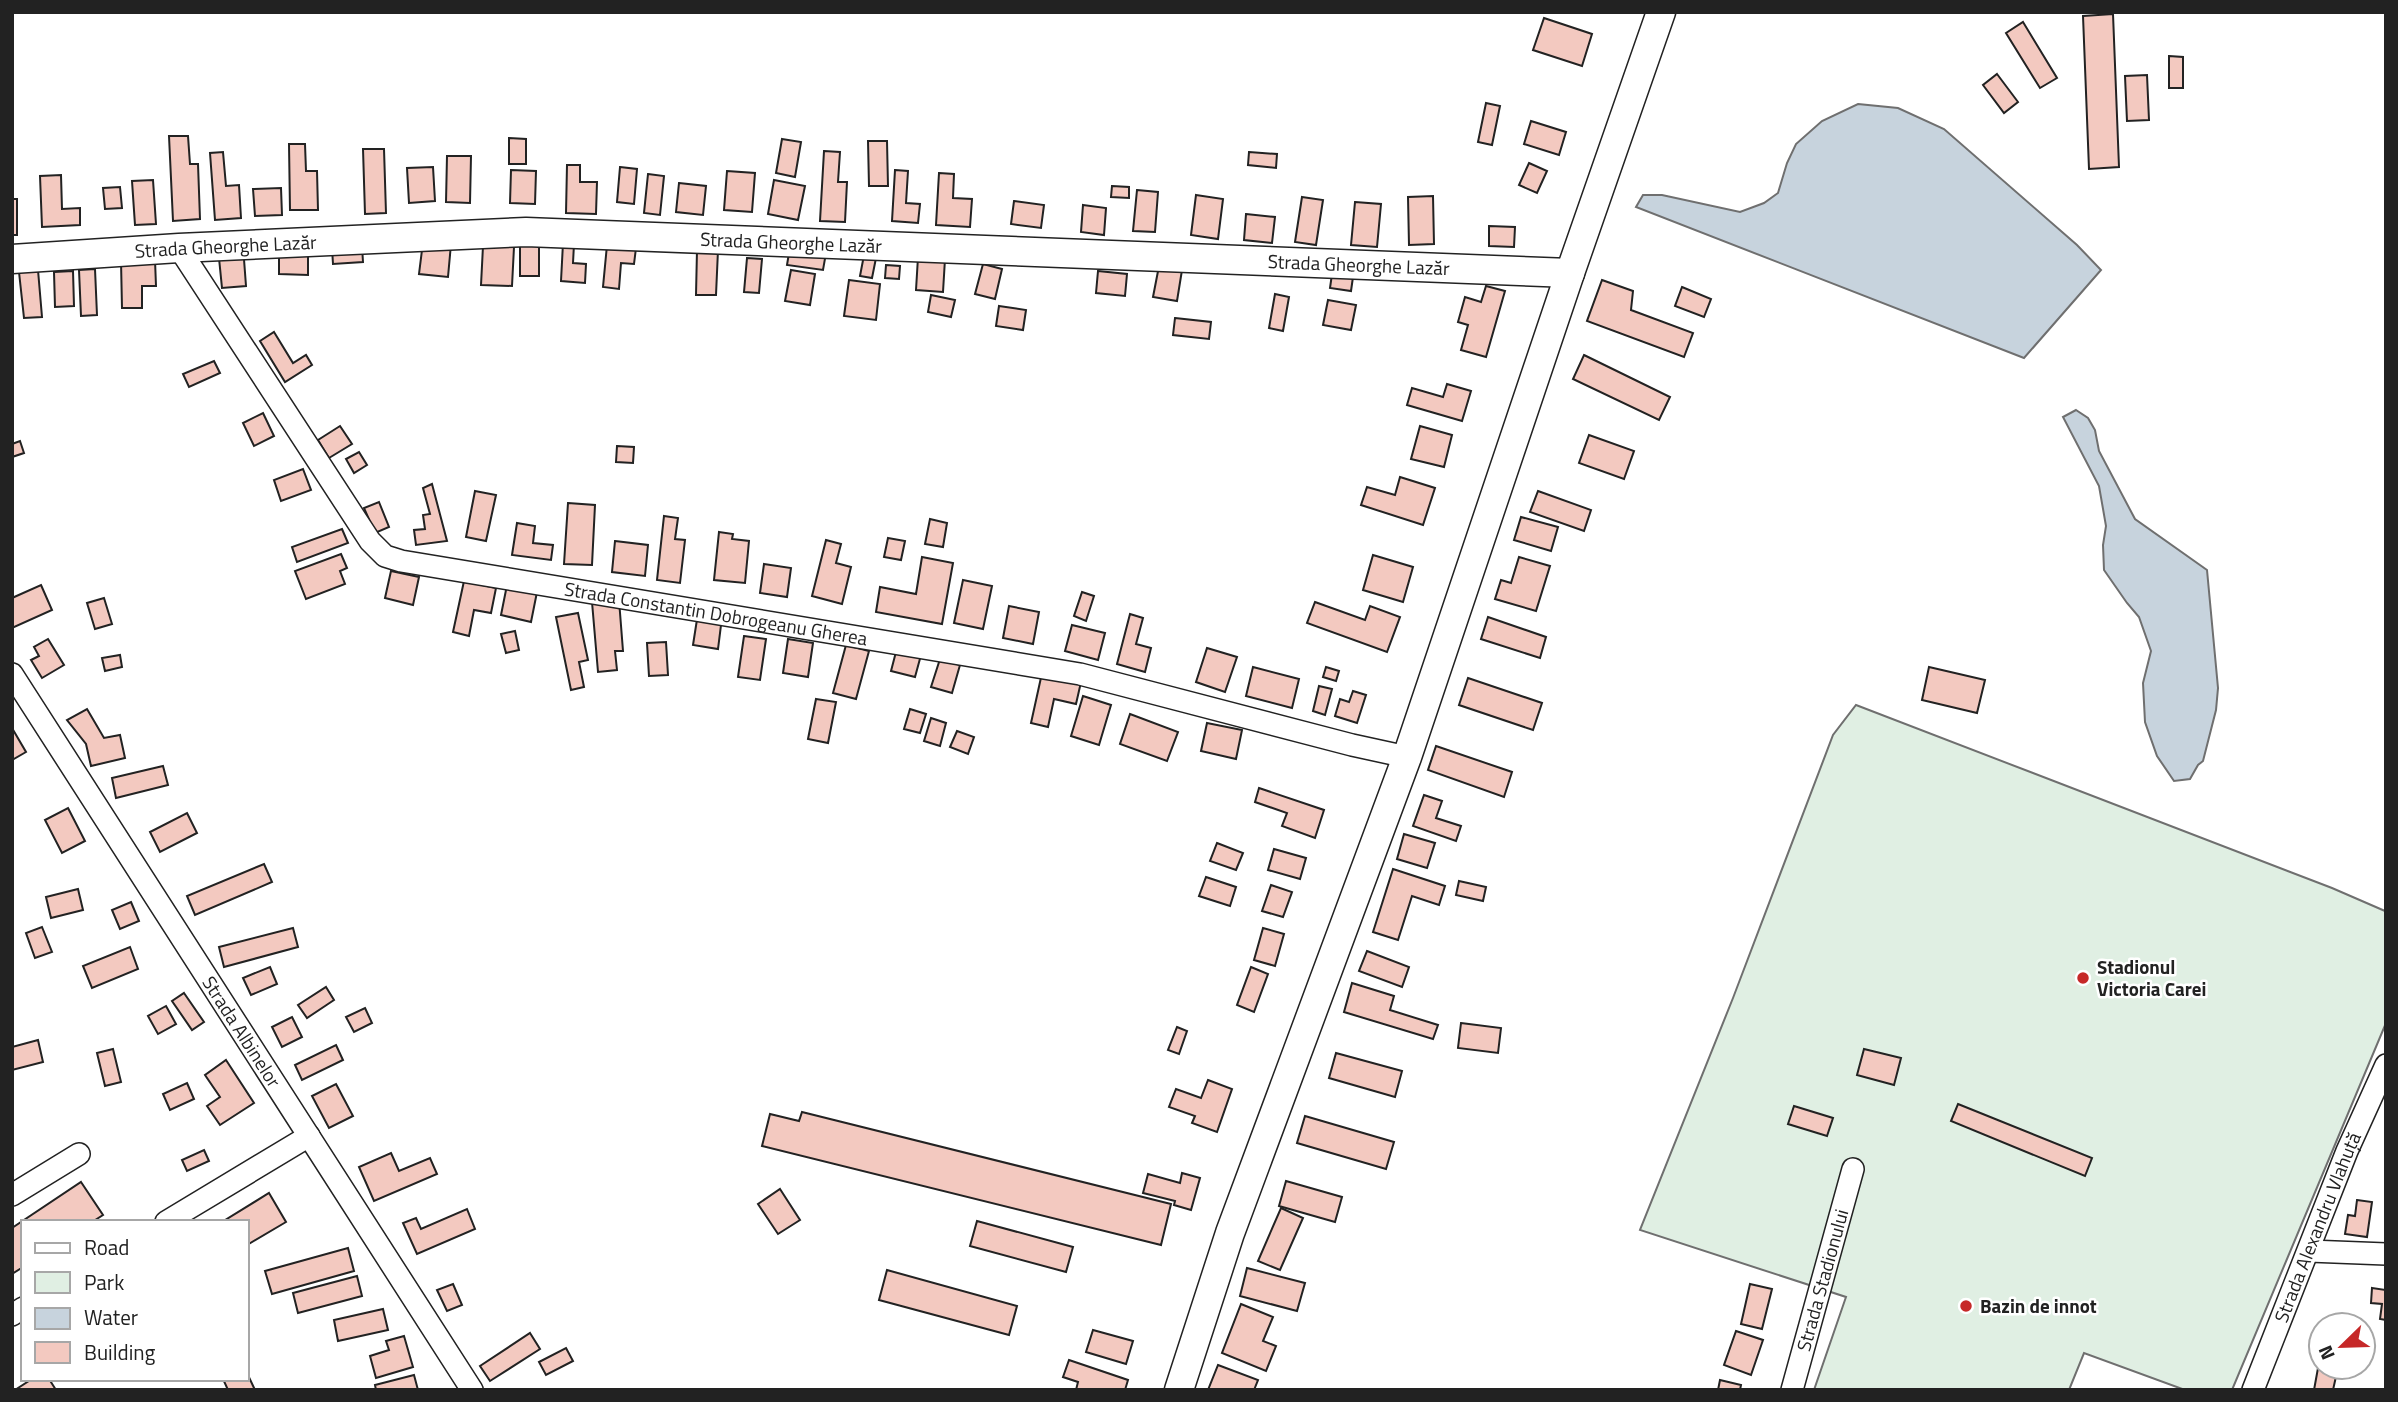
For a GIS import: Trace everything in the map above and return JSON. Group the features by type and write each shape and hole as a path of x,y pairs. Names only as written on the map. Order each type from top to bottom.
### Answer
{"main road":[{"path":"1179,1390 1230,1233 1407,757 1661,12"},
{"name":"Strada Gheorghe Lazăr","path":"12,259 179,248 526,232 1570,273"}],"street":[{"name":"Strada Constantin Dobrogeanu Gherea","path":"179,248 370,541 385,556 401,561 1080,674 1407,757"},
{"name":"Strada Albinelor","path":"12,674 472,1390"},
{"name":"Strada Alexandru Vlahuță","path":"2253,1390 2347,1151 2386,1065"},
{"path":"169,1220 309,1136"},
{"path":"12,1195 79,1154"},
{"name":"Strada Stadionului","path":"1792,1390 1853,1170"},
{"path":"2309,1251 2386,1254"}],"green space":[{"path":"1856,705 2332,888 2385,911 2386,1023 2232,1390 2185,1390 2084,1353 2069,1390 1814,1390 1846,1297 1640,1230 1733,998 1833,735"}],"water":[{"path":"1858,104 1898,108 1944,129 2077,245 2101,270 2024,358 1636,207 1643,195 1662,195 1740,212 1764,203 1778,193 1796,144 1822,121"},
{"path":"2076,410 2088,418 2095,430 2099,451 2135,519 2207,570 2218,688 2216,710 2203,761 2190,779 2174,781 2157,756 2145,722 2143,683 2151,651 2139,617 2104,570 2103,545 2106,526 2099,486 2063,417"}],"building":[{"path":"2113,14 2119,167 2089,169 2083,16"},
{"path":"1544,18 1592,34 1582,66 1533,50"},
{"path":"2023,22 2057,78 2040,88 2006,33"},
{"path":"2169,56 2183,57 2183,88 2169,88"},
{"path":"1997,74 2018,102 2004,113 1983,85"},
{"path":"2147,75 2149,120 2127,121 2125,76"},
{"path":"1486,103 1500,106 1492,145 1478,142"},
{"path":"1531,121 1566,132 1559,155 1524,144"},
{"path":"169,136 188,136 190,164 198,164 200,219 173,221"},
{"path":"509,138 526,139 526,164 509,164"},
{"path":"782,139 801,142 795,177 776,173"},
{"path":"868,141 887,141 888,186 869,186"},
{"path":"289,144 305,144 306,171 317,171 318,210 290,210"},
{"path":"363,149 384,149 386,213 365,214"},
{"path":"824,151 840,152 838,182 847,182 845,222 820,221"},
{"path":"223,152 226,186 239,185 241,218 215,220 210,153"},
{"path":"1249,152 1277,154 1276,168 1248,165"},
{"path":"447,156 471,156 470,203 446,202"},
{"path":"1529,163 1547,171 1537,193 1519,185"},
{"path":"567,165 580,165 580,182 597,182 596,214 566,213"},
{"path":"433,167 435,201 409,203 407,168"},
{"path":"620,167 637,169 634,204 617,202"},
{"path":"511,170 536,171 535,204 510,203"},
{"path":"895,170 908,171 906,203 920,204 918,223 892,221"},
{"path":"727,171 755,173 752,212 724,210"},
{"path":"939,173 954,174 953,198 972,199 970,227 936,225"},
{"path":"648,174 664,176 660,215 644,213"},
{"path":"61,175 62,209 80,208 80,225 42,227 40,176"},
{"path":"153,180 156,224 135,225 132,181"},
{"path":"774,180 805,186 798,220 768,214"},
{"path":"679,183 706,186 703,215 676,212"},
{"path":"1112,186 1129,187 1129,198 1111,197"},
{"path":"120,187 122,208 105,209 103,188"},
{"path":"281,188 282,215 255,216 253,189"},
{"path":"1137,190 1158,192 1155,232 1133,231"},
{"path":"1196,195 1223,199 1218,239 1191,235"},
{"path":"1433,196 1434,244 1409,245 1408,197"},
{"path":"1302,197 1323,200 1316,245 1295,242"},
{"path":"12,199 17,199 17,235 12,235"},
{"path":"1014,201 1044,205 1041,228 1011,224"},
{"path":"1355,202 1381,204 1377,247 1351,245"},
{"path":"1083,205 1106,208 1104,235 1081,232"},
{"path":"1246,214 1275,217 1272,243 1244,240"},
{"path":"1489,226 1515,227 1514,247 1489,246"},
{"path":"520,238 539,238 539,276 520,276"},
{"path":"423,242 451,244 448,277 419,274"},
{"path":"563,243 574,244 573,263 586,264 585,283 561,281"},
{"path":"607,245 636,248 634,264 621,263 619,289 603,287"},
{"path":"243,246 246,286 222,288 218,248"},
{"path":"362,246 363,262 333,264 332,248"},
{"path":"483,246 514,247 512,286 481,285"},
{"path":"308,247 308,275 279,274 279,248"},
{"path":"790,247 826,253 823,270 787,265"},
{"path":"697,250 718,250 716,295 696,295"},
{"path":"864,255 876,258 872,278 860,276"},
{"path":"918,257 945,259 943,292 916,290"},
{"path":"747,258 762,259 759,293 744,292"},
{"path":"155,260 156,286 142,286 142,308 122,308 121,261"},
{"path":"983,264 1002,269 995,299 975,294"},
{"path":"886,265 900,266 899,279 885,278"},
{"path":"1159,266 1182,270 1177,301 1153,297"},
{"path":"95,269 97,315 81,316 79,270"},
{"path":"38,270 42,317 24,318 19,272"},
{"path":"791,270 815,274 810,305 785,301"},
{"path":"73,271 74,306 55,307 54,272"},
{"path":"1098,271 1127,274 1125,296 1096,293"},
{"path":"1332,274 1353,277 1351,291 1330,288"},
{"path":"849,280 880,284 876,320 844,316"},
{"path":"1602,280 1633,291 1631,310 1693,333 1684,357 1587,321"},
{"path":"1486,286 1505,291 1486,357 1461,350 1468,325 1458,322 1465,297 1481,302"},
{"path":"1682,287 1711,299 1704,317 1675,306"},
{"path":"1275,294 1289,297 1283,331 1269,328"},
{"path":"931,295 955,300 951,317 928,312"},
{"path":"1328,300 1356,305 1351,330 1323,325"},
{"path":"999,306 1026,310 1023,330 996,326"},
{"path":"1175,318 1211,322 1209,339 1173,335"},
{"path":"274,332 293,363 306,355 312,365 285,382 260,341"},
{"path":"1584,355 1670,397 1659,420 1573,379"},
{"path":"214,361 220,373 189,387 183,374"},
{"path":"1447,384 1471,391 1462,421 1407,405 1412,388 1443,397"},
{"path":"263,413 274,436 254,446 243,423"},
{"path":"340,426 352,444 329,458 318,440"},
{"path":"1420,426 1452,435 1444,467 1411,459"},
{"path":"1589,435 1634,451 1624,479 1579,463"},
{"path":"20,441 24,453 12,457 12,444"},
{"path":"617,446 634,447 633,463 616,462"},
{"path":"359,452 367,465 354,473 346,459"},
{"path":"303,469 311,490 281,501 274,480"},
{"path":"1400,477 1435,488 1423,525 1361,505 1367,487 1395,495"},
{"path":"432,484 447,541 416,545 414,530 425,529 423,515 430,514 423,488"},
{"path":"475,491 496,495 486,541 466,537"},
{"path":"1538,491 1591,510 1584,531 1530,512"},
{"path":"379,502 389,527 375,533 364,508"},
{"path":"568,503 595,505 592,565 564,564"},
{"path":"664,516 678,518 675,539 685,540 680,583 657,580"},
{"path":"1521,517 1558,527 1551,551 1514,540"},
{"path":"930,519 947,523 943,547 925,544"},
{"path":"517,523 535,526 533,543 553,545 551,560 512,555"},
{"path":"342,529 348,543 297,562 292,547"},
{"path":"719,532 733,534 732,539 749,541 745,583 714,580"},
{"path":"888,538 905,541 901,560 884,557"},
{"path":"826,540 841,544 836,563 851,567 842,604 812,596"},
{"path":"615,541 648,545 645,576 612,572"},
{"path":"341,554 347,568 340,571 345,584 306,599 295,571"},
{"path":"1373,555 1413,567 1403,602 1363,590"},
{"path":"922,557 953,563 942,624 876,612 880,587 916,594"},
{"path":"1519,557 1550,566 1536,611 1495,599 1501,580 1511,583"},
{"path":"764,564 791,568 787,597 760,593"},
{"path":"391,571 419,577 413,605 385,598"},
{"path":"963,580 992,586 983,629 954,623"},
{"path":"464,581 496,588 491,613 474,610 469,636 453,632"},
{"path":"41,585 52,610 12,628 12,598"},
{"path":"507,585 537,592 531,622 501,615"},
{"path":"1082,592 1094,596 1086,621 1074,616"},
{"path":"104,598 112,624 95,629 87,603"},
{"path":"619,600 623,651 615,651 617,670 598,672 592,602"},
{"path":"1315,602 1365,620 1370,606 1400,617 1387,652 1307,623"},
{"path":"1009,606 1039,612 1033,644 1003,638"},
{"path":"578,613 588,660 579,662 584,687 571,690 556,617"},
{"path":"698,613 722,617 718,649 693,645"},
{"path":"1130,614 1143,618 1136,644 1151,648 1145,672 1117,664"},
{"path":"1488,617 1546,637 1540,658 1481,639"},
{"path":"1072,625 1105,633 1098,660 1065,651"},
{"path":"515,631 519,650 506,653 501,634"},
{"path":"744,636 766,639 760,680 738,677"},
{"path":"48,639 64,665 42,678 31,660 39,656 34,647"},
{"path":"788,639 813,643 808,677 783,673"},
{"path":"666,642 668,675 649,676 647,643"},
{"path":"846,645 869,651 856,699 833,693"},
{"path":"897,648 921,655 915,677 891,671"},
{"path":"1207,648 1237,657 1225,692 1196,682"},
{"path":"120,655 122,667 105,671 102,658"},
{"path":"940,659 960,665 952,693 931,687"},
{"path":"1253,667 1299,679 1292,708 1246,696"},
{"path":"1326,667 1339,671 1336,681 1323,677"},
{"path":"1929,667 1985,680 1977,713 1922,700"},
{"path":"1042,673 1081,682 1076,704 1054,699 1048,727 1031,723"},
{"path":"1468,678 1542,703 1533,730 1459,705"},
{"path":"1319,686 1332,689 1325,715 1313,711"},
{"path":"1353,691 1366,695 1357,723 1335,716 1340,699 1349,702"},
{"path":"1083,696 1111,705 1099,745 1071,736"},
{"path":"816,699 836,702 828,743 808,739"},
{"path":"87,709 104,738 120,735 125,758 91,766 86,744 67,720"},
{"path":"910,709 926,714 920,733 904,729"},
{"path":"1130,714 1178,732 1167,761 1120,744"},
{"path":"931,718 946,723 940,746 924,741"},
{"path":"1207,723 1242,730 1236,759 1201,751"},
{"path":"12,728 26,752 12,760"},
{"path":"957,731 974,737 968,754 950,747"},
{"path":"1436,746 1512,772 1504,797 1428,770"},
{"path":"163,766 168,785 116,798 112,778"},
{"path":"1259,788 1324,810 1315,838 1282,826 1287,813 1255,802"},
{"path":"1424,795 1442,801 1436,818 1461,826 1456,841 1413,826"},
{"path":"68,808 85,841 62,853 45,820"},
{"path":"187,813 197,833 160,852 150,832"},
{"path":"1404,834 1435,843 1427,868 1397,859"},
{"path":"1217,843 1243,853 1236,870 1210,861"},
{"path":"1274,849 1306,858 1300,879 1268,870"},
{"path":"264,864 272,882 195,915 187,896"},
{"path":"1393,869 1445,886 1439,905 1412,896 1398,940 1373,932"},
{"path":"1206,877 1236,887 1230,906 1199,896"},
{"path":"1459,881 1486,887 1483,901 1456,895"},
{"path":"1271,885 1292,892 1283,917 1262,911"},
{"path":"78,889 83,910 51,918 46,897"},
{"path":"131,902 139,921 120,929 112,910"},
{"path":"42,927 52,952 35,958 26,933"},
{"path":"293,928 298,947 224,967 219,947"},
{"path":"1263,928 1284,934 1275,966 1254,960"},
{"path":"130,947 138,969 92,988 83,966"},
{"path":"1367,951 1409,967 1402,987 1359,971"},
{"path":"270,967 277,984 251,995 243,978"},
{"path":"1251,967 1268,974 1254,1012 1237,1005"},
{"path":"1352,983 1394,996 1390,1010 1438,1025 1433,1039 1344,1012"},
{"path":"326,987 334,1000 307,1018 298,1005"},
{"path":"184,993 204,1022 192,1030 172,1001"},
{"path":"166,1006 176,1024 158,1034 148,1016"},
{"path":"365,1008 372,1023 354,1032 346,1017"},
{"path":"292,1017 302,1037 282,1047 272,1027"},
{"path":"1461,1023 1501,1028 1498,1053 1458,1048"},
{"path":"1177,1027 1187,1031 1179,1054 1168,1050"},
{"path":"38,1040 43,1062 12,1070 12,1047"},
{"path":"336,1045 343,1060 302,1080 295,1065"},
{"path":"113,1049 121,1082 105,1086 97,1053"},
{"path":"1864,1049 1901,1058 1894,1085 1857,1075"},
{"path":"1336,1053 1402,1071 1395,1097 1329,1078"},
{"path":"226,1060 254,1103 220,1125 207,1106 220,1097 205,1075"},
{"path":"1208,1080 1232,1089 1217,1132 1192,1123 1195,1116 1169,1107 1176,1089 1201,1098"},
{"path":"187,1083 194,1099 170,1110 163,1094"},
{"path":"336,1084 353,1116 329,1128 312,1096"},
{"path":"1958,1104 2092,1158 2085,1176 1951,1121"},
{"path":"1794,1106 1833,1118 1827,1136 1788,1124"},
{"path":"802,1112 1171,1204 1161,1245 762,1146 770,1114 799,1121"},
{"path":"1305,1116 1394,1142 1386,1169 1297,1143"},
{"path":"204,1150 209,1161 187,1171 182,1160"},
{"path":"391,1153 399,1171 430,1158 437,1174 374,1201 359,1167"},
{"path":"1182,1173 1200,1178 1191,1210 1174,1205 1175,1201 1143,1193 1148,1174 1180,1183"},
{"path":"1286,1181 1342,1197 1335,1222 1279,1206"},
{"path":"81,1182 103,1215 95,1220 24,1220"},
{"path":"780,1189 800,1220 778,1234 758,1204"},
{"path":"269,1193 286,1222 248,1244 248,1220 225,1220"},
{"path":"2357,1200 2372,1202 2367,1237 2345,1234 2348,1215 2355,1216"},
{"path":"1281,1208 1303,1218 1280,1270 1258,1261"},
{"path":"467,1209 475,1229 417,1254 403,1223 416,1218 421,1229"},
{"path":"977,1221 1073,1247 1066,1272 970,1246"},
{"path":"21,1222 21,1268 12,1274 12,1228"},
{"path":"348,1248 354,1271 272,1294 265,1271"},
{"path":"1247,1268 1305,1283 1297,1311 1240,1296"},
{"path":"887,1270 1017,1306 1009,1335 879,1300"},
{"path":"357,1276 362,1296 298,1313 293,1293"},
{"path":"453,1284 462,1305 447,1311 437,1290"},
{"path":"1750,1284 1772,1289 1762,1329 1741,1324"},
{"path":"2372,1288 2386,1290 2386,1320 2380,1319 2382,1304 2371,1303"},
{"path":"1241,1304 1273,1317 1263,1341 1276,1346 1266,1371 1222,1353"},
{"path":"383,1309 388,1330 338,1341 334,1320"},
{"path":"1093,1330 1133,1341 1126,1364 1086,1352"},
{"path":"1736,1331 1763,1340 1751,1375 1724,1365"},
{"path":"530,1333 540,1349 490,1381 480,1366"},
{"path":"404,1336 413,1367 376,1378 370,1356 389,1350 386,1341"},
{"path":"566,1348 573,1361 546,1375 539,1362"},
{"path":"1069,1360 1128,1380 1125,1390 1076,1390 1078,1382 1063,1377"},
{"path":"1218,1365 1258,1380 1254,1390 1208,1390"},
{"path":"248,1375 255,1390 228,1390 224,1381 248,1381"},
{"path":"414,1375 418,1390 376,1390 375,1385"},
{"path":"1720,1380 1741,1385 1740,1390 1718,1390"},
{"path":"29,1381 50,1381 56,1390 15,1390"},
{"path":"2316,1381 2335,1381 2333,1390 2314,1390"}],"place":[{"name":"Stadionul Victoria Carei","path":"2083,978"},
{"name":"Bazin de innot","path":"1966,1306"}]}
